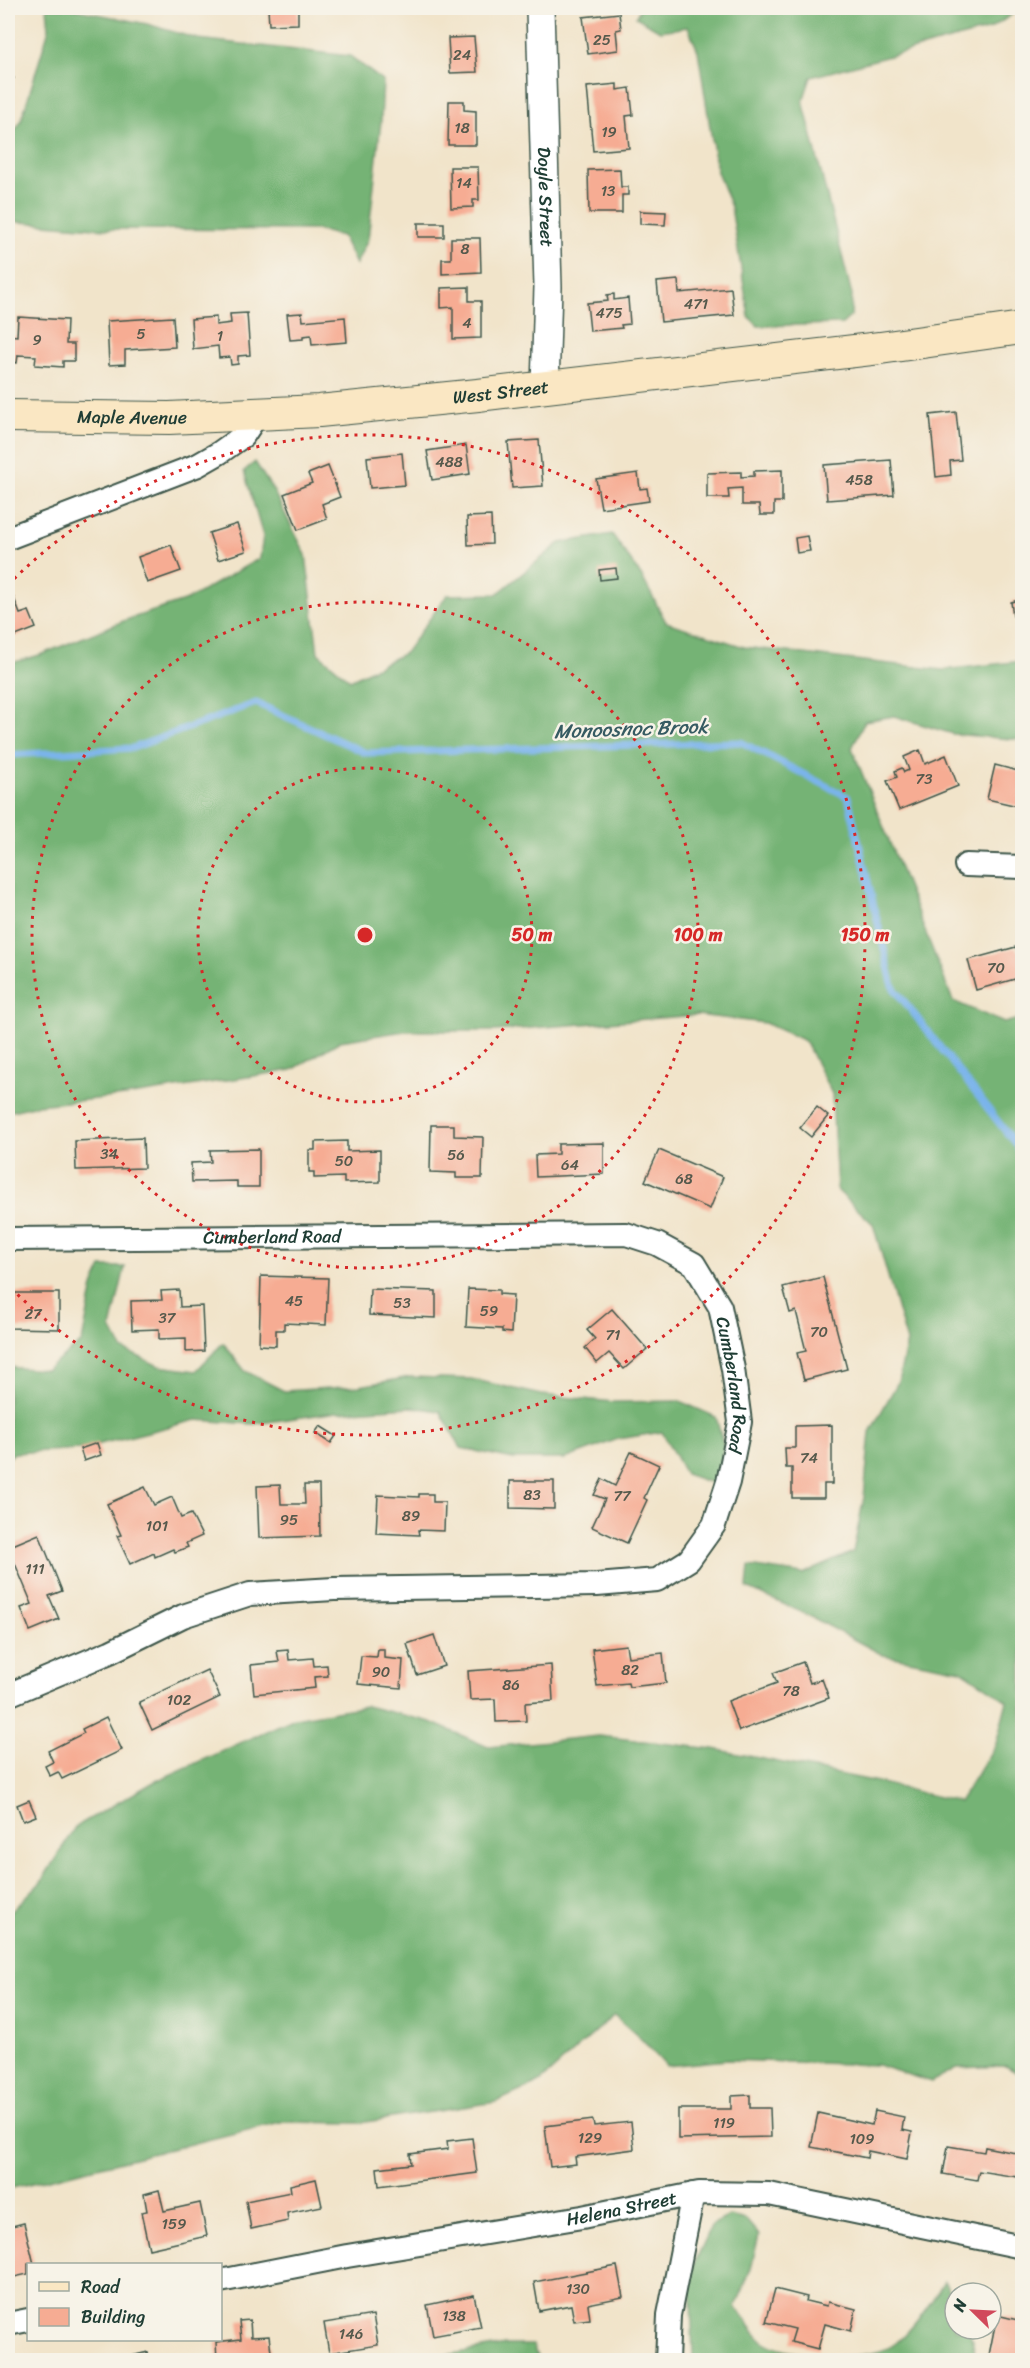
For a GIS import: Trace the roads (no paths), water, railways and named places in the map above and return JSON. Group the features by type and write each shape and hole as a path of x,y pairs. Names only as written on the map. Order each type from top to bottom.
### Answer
{"main road":[{"name":"West Street","path":"257,415 319,411 545,387 869,349 1023,328"},
{"name":"Maple Avenue","path":"8,416 118,419 257,415"}],"street":[{"name":"Doyle Street","path":"540,8 548,287 545,387"},
{"path":"8,538 198,465 243,436 257,415"},
{"path":"966,865 1023,867"},
{"name":"Cumberland Road","path":"8,1239 614,1234 635,1236 664,1247 694,1264 720,1306 733,1369 740,1422 728,1482 714,1525 689,1560 657,1580 597,1585 334,1589 250,1594 183,1616 110,1652 8,1695"},
{"path":"667,2361 669,2315 693,2194"},
{"name":"Helena Street","path":"222,2281 346,2256 582,2217 693,2194 769,2194 1023,2247"},
{"path":"8,2324 27,2320"}],"waterway":[{"name":"Monoosnoc Brook","path":"8,755 133,748 256,703 366,753 741,742 848,797 893,987 1017,1146 1022,1162"}]}
